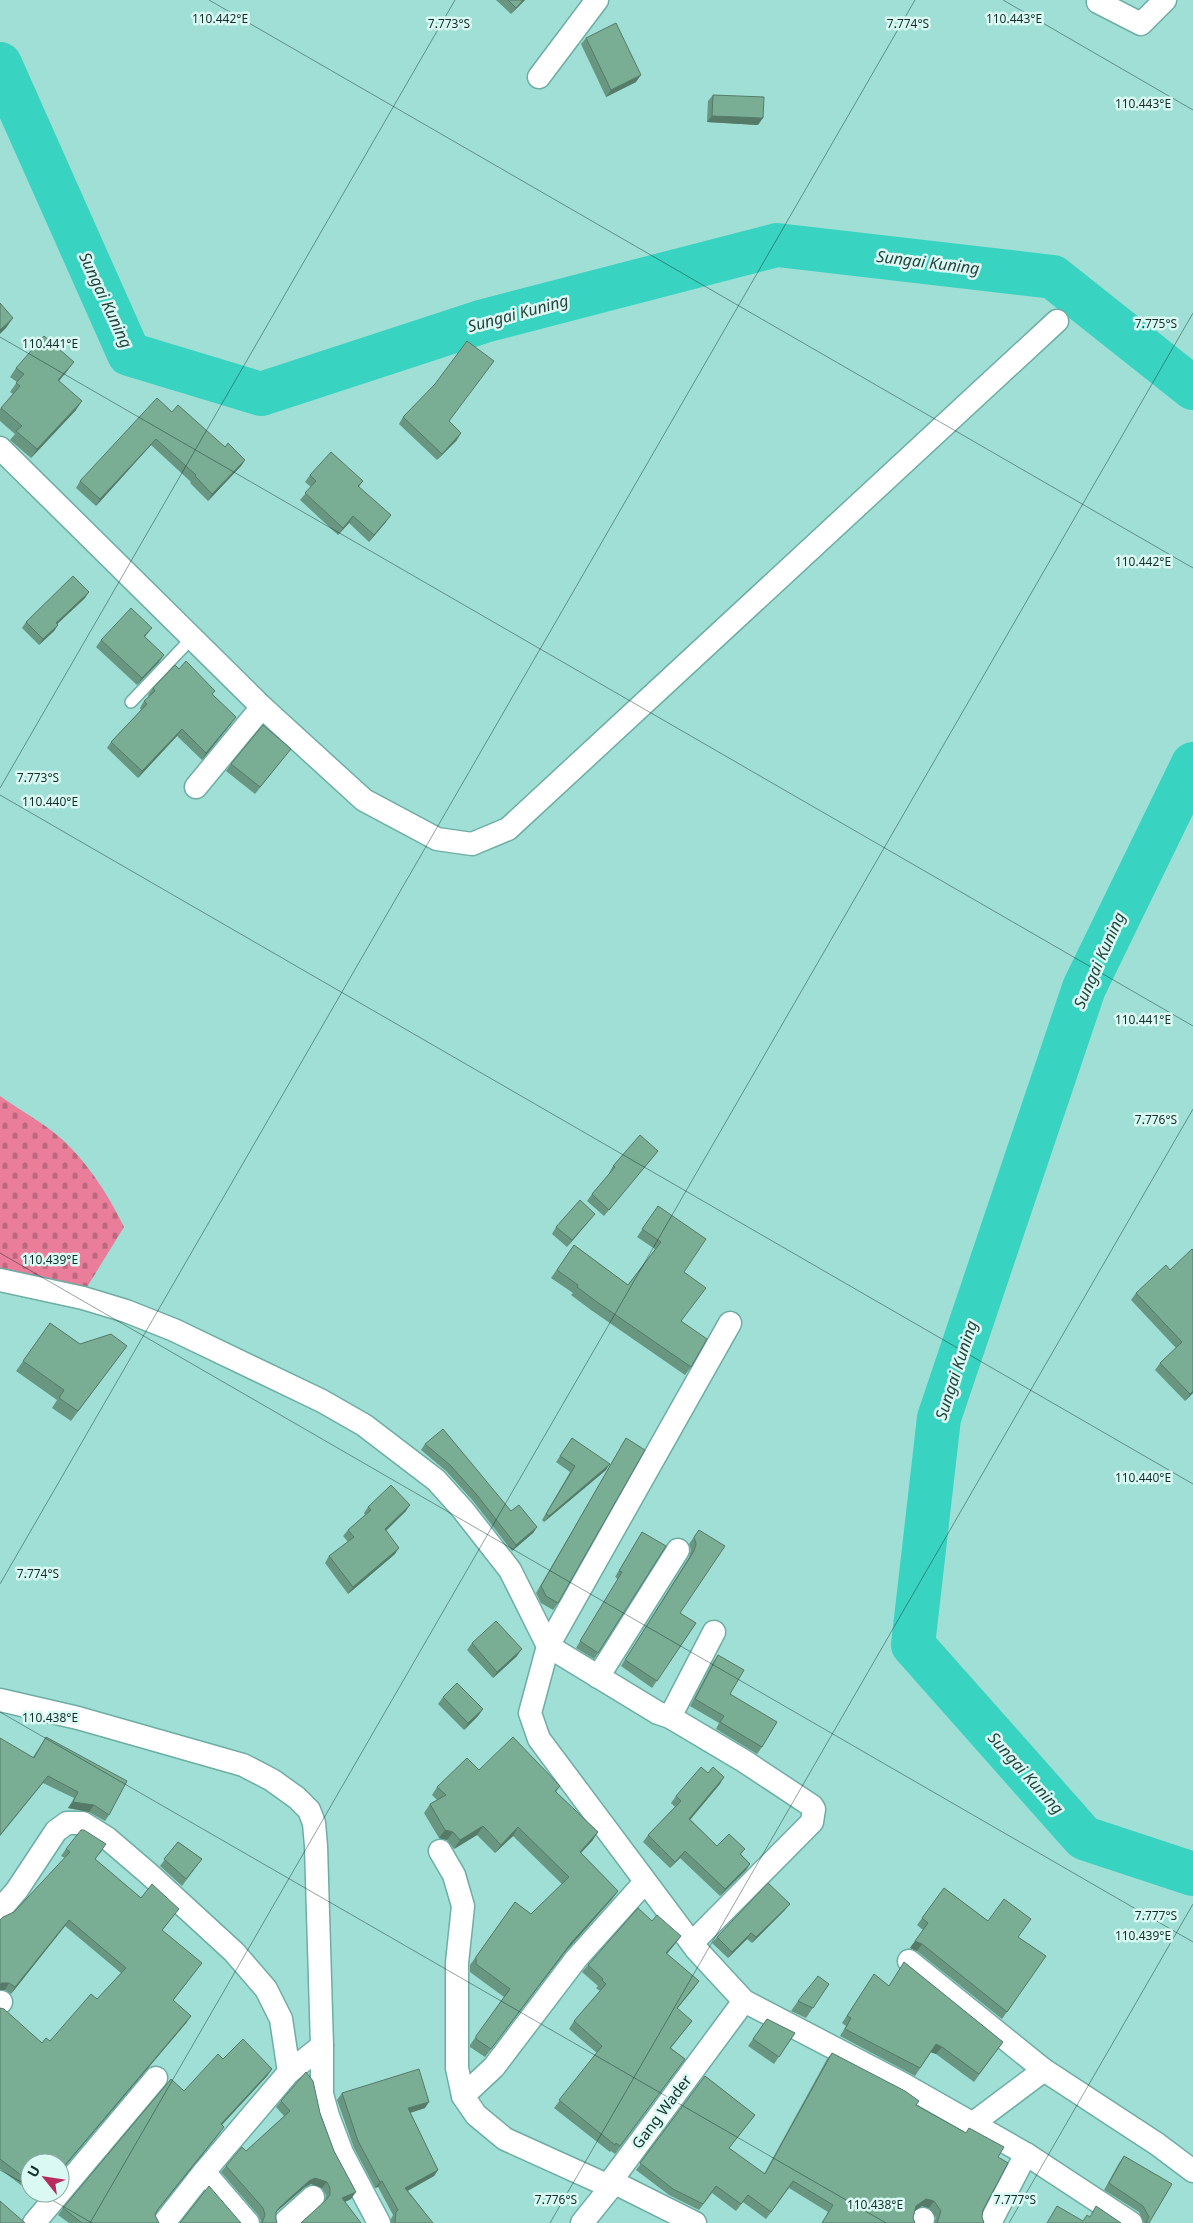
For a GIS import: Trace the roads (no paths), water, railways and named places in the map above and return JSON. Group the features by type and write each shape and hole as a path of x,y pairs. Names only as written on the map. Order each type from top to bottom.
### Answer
{"street":[{"path":"539,77 597,0"},
{"path":"1098,2 1141,24 1165,0"},
{"path":"0,448 191,639 364,800 437,839 472,844 508,829 1056,320"},
{"path":"196,786 262,707"},
{"path":"0,1280 83,1298 126,1311 174,1330 313,1396 364,1425 436,1480 464,1510 510,1570 548,1646 653,1710 670,1716 744,1761 812,1806 814,1809 812,1822 692,1943"},
{"path":"730,1323 548,1646 530,1713 539,1739 692,1943 744,2001 902,2084 1026,2154 1131,2223"},
{"path":"598,1677 678,1550"},
{"path":"670,1716 714,1632"},
{"path":"0,1700 78,1718 243,1765 272,1780 297,1798 309,1810 314,1823 316,1846 322,2094 342,2153 379,2223"},
{"path":"0,1910 17,1890 56,1831 67,1823 83,1823 107,1838 149,1874 234,1952 266,1989 281,2019 289,2072"},
{"path":"440,1851 454,1876 463,1906 457,1963 457,2058 462,2096 476,2115 506,2139 553,2162 611,2184 695,2223"},
{"path":"462,2096 494,2067 576,1959 645,1882"},
{"path":"909,1961 1044,2070 1157,2144 1193,2171"},
{"name":"Gang Wader","path":"582,2223 744,2001"},
{"path":"164,2223 204,2172 289,2072 322,2046"},
{"path":"972,2124 1044,2070"},
{"path":"34,2223 156,2078"},
{"path":"990,2223 1026,2154"},
{"path":"204,2172 248,2223"},
{"path":"284,2223 313,2197"}],"lane":[{"path":"131,702 191,639"}],"waterway":[{"name":"Sungai Kuning","path":"0,64 129,354 261,394 484,321 777,245 1053,277 1193,388"},
{"name":"Sungai Kuning","path":"1193,764 1084,988 939,1418 913,1645 1084,1838 1193,1874"}]}
